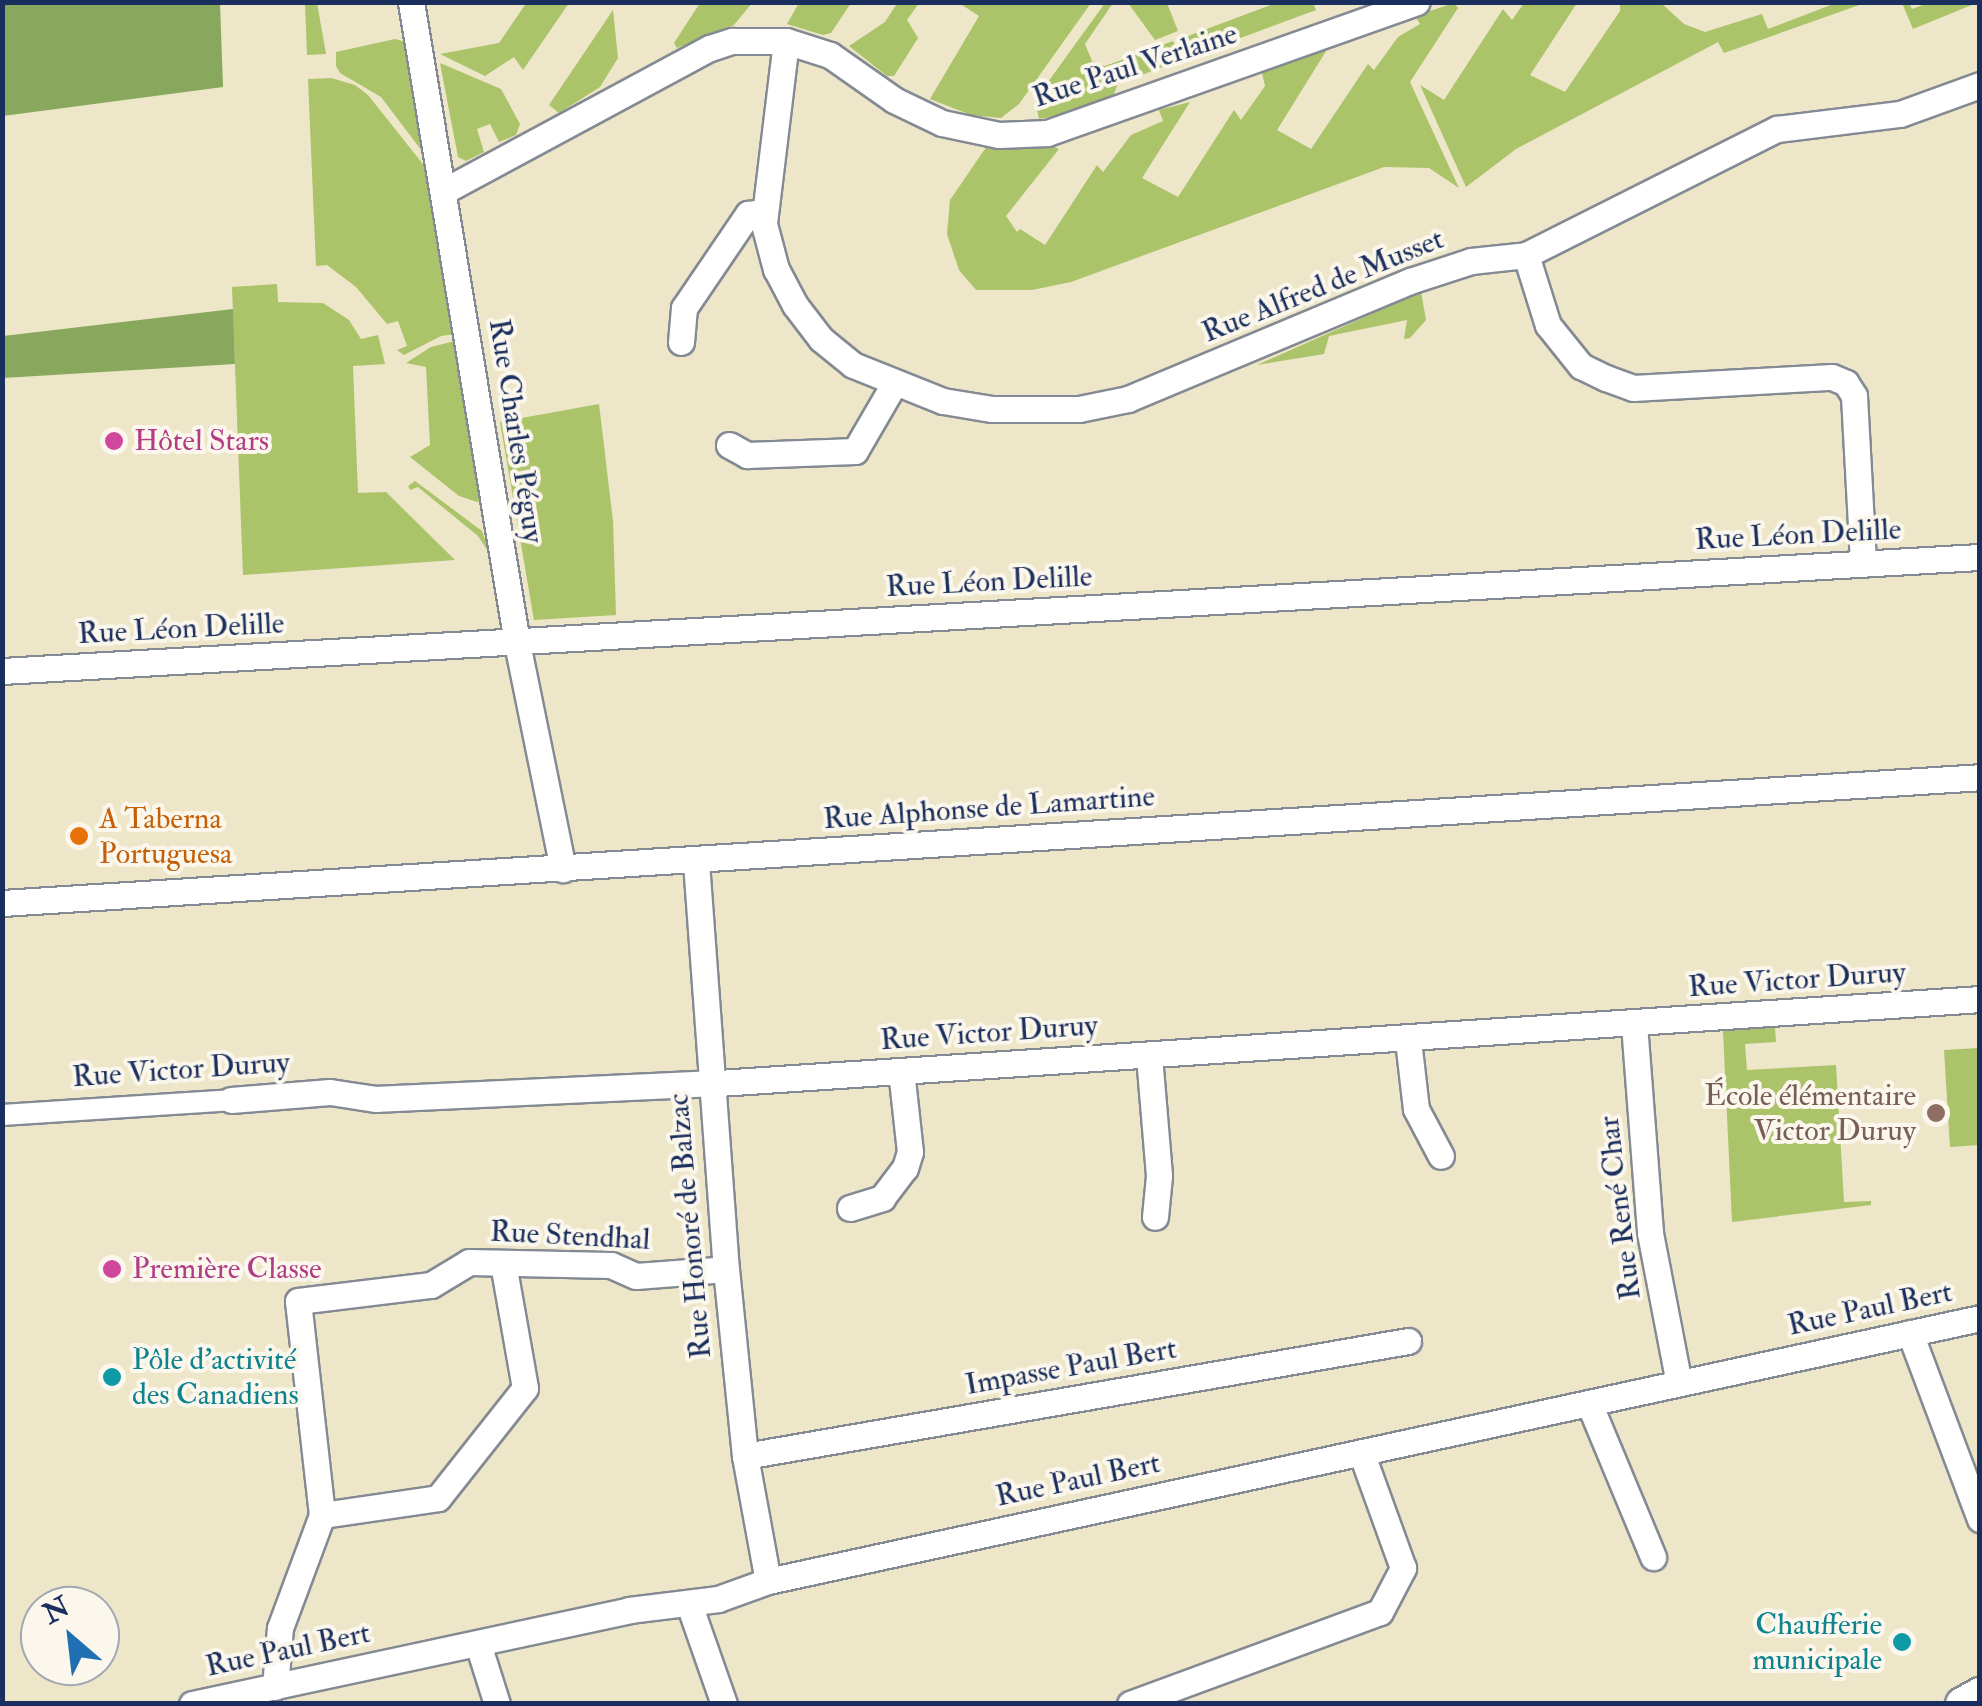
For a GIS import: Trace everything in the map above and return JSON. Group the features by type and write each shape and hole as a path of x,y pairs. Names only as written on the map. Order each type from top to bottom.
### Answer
{"street":[{"name":"Rue Charles Péguy","path":"412,2 517,643 563,869"},
{"name":"Rue Paul Verlaine","path":"444,191 710,48 756,38 786,41 830,56 894,100 942,123 999,135 1032,134 1116,112 1416,2"},
{"name":"Rue Alfred de Musset","path":"786,41 764,212 776,269 795,305 821,339 853,365 943,401 992,409 1096,406 1187,376 1410,281 1471,261 1526,255 1777,129 1900,114 1980,84"},
{"path":"681,342 684,308 748,214 764,212"},
{"path":"1526,255 1548,325 1581,366 1606,378 1633,388 1832,377 1846,383 1854,396 1863,564"},
{"path":"729,445 746,456 855,451 894,384"},
{"name":"Rue Léon Delille","path":"2,671 1980,556"},
{"name":"Rue Alphonse de Lamartine","path":"2,904 1980,777"},
{"name":"Rue Honoré de Balzac","path":"696,862 726,1270 745,1456 768,1581"},
{"name":"Rue Victor Duruy","path":"2,1114 330,1092 376,1099 901,1072 1980,999"},
{"name":"Rue René Char","path":"1634,1024 1650,1233 1679,1383"},
{"path":"1408,1040 1416,1109 1441,1156"},
{"path":"1149,1056 1159,1176 1155,1217"},
{"path":"850,1208 882,1198 905,1168 910,1152 901,1072"},
{"name":"Rue Stendhal","path":"322,1515 298,1301 431,1285 468,1262 611,1265 636,1276 726,1270"},
{"path":"274,1687 280,1628 322,1515 438,1498 525,1388 503,1263"},
{"name":"Rue Paul Bert","path":"192,1704 629,1610 689,1604 768,1581 1980,1318"},
{"path":"1910,1333 1980,1519"},
{"name":"Impasse Paul Bert","path":"745,1456 1408,1341"},
{"path":"1588,1402 1653,1558"},
{"path":"1130,1704 1380,1612 1403,1568 1361,1452"},
{"path":"689,1604 724,1704"},
{"path":"478,1644 498,1704"},
{"path":"1962,1703 1980,1694"}],"green space":[{"path":"527,2 569,3 523,70 514,57 485,76 440,54 499,43"},
{"path":"700,2 752,3 734,25 677,48 674,43"},
{"path":"800,2 851,3 831,33 823,35 787,24"},
{"path":"898,2 919,3 907,20 918,38 894,76 887,76 849,46 885,22"},
{"path":"1979,2 1913,29 1902,3 1909,3 1912,9 1928,3"},
{"path":"2,3 220,3 223,87 3,116"},
{"path":"305,3 317,3 326,54 307,55"},
{"path":"959,3 1091,3 1019,104 1001,118 971,115 930,99 979,16"},
{"path":"1105,3 1113,3 1085,44 1092,61 1105,66 1173,41 1181,60 1118,84 1113,96 1072,113 1039,119 1035,100"},
{"path":"1128,3 1167,3 1178,31 1155,40"},
{"path":"1276,3 1313,3 1316,10 1187,58 1180,39"},
{"path":"1454,3 1458,8 1410,82 1459,188 1429,168 1384,167 1071,282 1032,290 976,290 959,270 947,234 950,200 987,146 1051,145 1059,149 1006,216 1017,232 1020,229 1045,245 1097,165 1103,172 1131,135 1163,121 1159,110 1190,102 1142,178 1178,197 1234,110 1241,120 1265,86 1262,73 1328,48 1277,130 1311,149 1368,64 1374,70 1398,37 1420,24 1415,16"},
{"path":"1524,3 1577,3 1530,75 1565,92 1620,11 1620,3 1661,3 1684,24 1705,32 1762,14 1768,29 1836,3 1865,3 1724,53 1718,42 1516,149 1466,187 1420,85 1444,100 1503,9 1512,20"},
{"path":"613,10 618,58 600,87 559,113 549,105"},
{"path":"395,39 406,42 425,155 381,97 340,73 336,66 336,52"},
{"path":"440,63 501,89 520,124 516,135 499,142 490,124 477,129 484,152 466,161 458,157"},
{"path":"331,78 355,85 368,95 426,168 455,334 441,336 404,355 397,350 407,346 398,321 387,324 356,287 327,265 316,266 308,79"},
{"path":"277,284 278,302 323,303 349,320 361,339 378,335 385,364 353,366 358,493 386,492 455,560 243,575 232,287"},
{"path":"1421,292 1426,320 1410,338 1404,339 1407,320 1329,336 1324,354 1257,365"},
{"path":"233,309 235,364 3,378 3,336"},
{"path":"455,341 482,500 477,502 459,496 410,457 430,445 426,367 406,363 431,347"},
{"path":"599,404 613,521 616,615 534,620 500,422"},
{"path":"415,481 482,531 491,556 478,536 418,487 410,490 408,486"},
{"path":"1775,1027 1776,1042 1745,1044 1747,1070 1836,1065 1844,1202 1871,1201 1871,1205 1732,1222 1723,1031"},
{"path":"1979,1048 1979,1145 1950,1147 1944,1050"}],"place":[{"name":"Hôtel Stars","path":"114,441"},
{"name":"A Taberna Portuguesa","path":"79,836"},
{"name":"École élémentaire Victor Duruy","path":"1936,1113"},
{"name":"Première Classe","path":"112,1269"},
{"name":"Pôle d'activité des Canadiens","path":"112,1377"},
{"name":"Chaufferie municipale","path":"1902,1642"}]}
